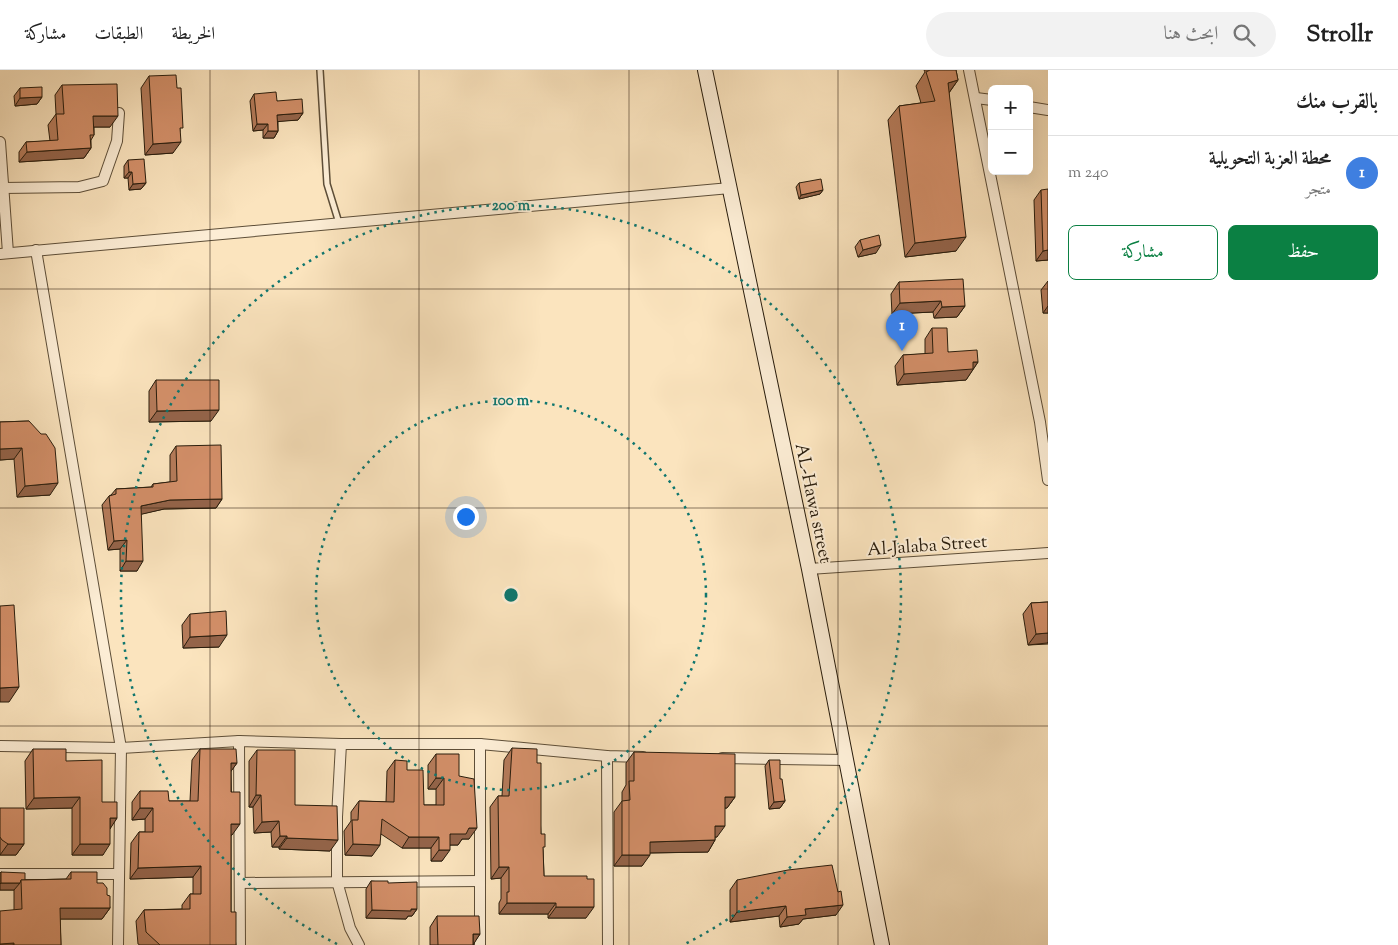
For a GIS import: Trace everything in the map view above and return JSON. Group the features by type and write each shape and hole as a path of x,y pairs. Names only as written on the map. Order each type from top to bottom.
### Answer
{"street":[{"name":"AL-Hawa street","path":"705,70 808,569 882,945"},
{"path":"969,70 1038,413 1048,480"},
{"path":"976,98 988,100"},
{"path":"1033,107 1048,110"},
{"path":"3,188 79,188 103,181 117,141 118,113"},
{"path":"0,142 4,253 730,188"},
{"path":"36,250 121,748 118,945"},
{"name":"Al-Jalaba Street","path":"808,569 1048,553"},
{"path":"239,741 240,945"},
{"path":"0,746 121,748 239,741 341,744 480,744 607,756 657,757"},
{"path":"341,744 337,817 337,881 350,928 358,945"},
{"path":"480,744 480,945"},
{"path":"607,756 608,945"},
{"path":"706,758 846,760"},
{"path":"0,874 118,874"},
{"path":"241,883 480,881"}],"lane":[{"path":"320,70 327,184 339,223"}],"building":[{"path":"930,70 956,70 958,80 948,83 966,237 915,243 899,106 935,101 926,72"},
{"path":"176,75 177,88 181,88 183,128 180,128 181,142 153,144 149,76"},
{"path":"117,84 118,116 93,116 94,135 90,135 91,148 27,152 26,142 58,140 56,114 64,114 62,85"},
{"path":"42,87 42,97 20,98 20,88"},
{"path":"276,92 277,101 302,99 303,113 277,115 278,131 268,131 268,124 257,124 254,94"},
{"path":"144,159 146,183 133,184 128,160"},
{"path":"821,179 823,190 801,195 799,183"},
{"path":"1048,189 1048,250 1043,251 1041,190"},
{"path":"879,235 881,245 863,250 860,240"},
{"path":"963,279 965,306 942,307 941,301 900,303 899,282"},
{"path":"932,328 947,328 948,352 977,350 978,362 973,362 973,369 904,374 903,355 933,353"},
{"path":"156,380 219,380 219,410 157,411"},
{"path":"29,421 41,434 46,434 55,448 58,483 25,486 22,448 0,449 0,422"},
{"path":"221,445 222,499 170,500 141,506 143,561 126,561 127,540 114,541 109,496 116,494 116,489 153,487 153,484 177,481 176,446"},
{"path":"1048,602 1048,633 1036,634 1031,603"},
{"path":"14,605 19,687 0,688 0,606"},
{"path":"226,611 227,635 190,637 190,614"},
{"path":"512,748 537,749 537,763 541,763 541,834 545,834 545,847 543,847 544,876 587,876 587,879 594,879 594,907 556,907 556,903 507,903 509,867 499,867 498,796 509,796"},
{"path":"33,749 66,749 66,761 102,760 102,802 117,802 117,818 110,818 110,844 80,844 80,797 34,798"},
{"path":"200,749 236,749 237,763 231,763 231,792 240,792 240,824 231,824 231,912 236,912 236,945 160,945 146,932 144,910 190,909 190,894 201,894 201,866 138,868 139,832 153,832 153,808 140,808 140,791 168,791 169,801 198,801"},
{"path":"257,750 295,750 295,805 337,806 338,840 287,838 287,836 280,836 279,821 262,822 261,795 256,795"},
{"path":"634,752 735,754 735,797 725,797 725,826 715,826 715,840 650,842 650,855 622,855 622,801 630,800 629,781 634,781"},
{"path":"436,754 459,754 459,776 474,779 477,828 469,828 466,834 450,834 450,850 439,850 439,837 409,837 382,819 380,845 353,844 352,820 358,820 359,801 394,802 395,760 407,761 407,770 423,770 424,805 444,805 444,778 436,778"},
{"path":"769,760 780,760 780,779 782,779 785,801 774,802"},
{"path":"0,808 24,808 24,844 8,844 0,837"},
{"path":"832,865 838,892 841,891 843,905 805,909 806,915 787,917 786,906 737,912 737,880 788,870"},
{"path":"1,872 25,873 25,880 21,880 20,883 1,883"},
{"path":"71,872 97,872 97,883 103,883 107,888 107,895 110,896 110,908 60,908 61,945 0,944 0,911 22,909 21,880 71,879"},
{"path":"371,881 388,881 388,883 417,882 417,909 411,909 411,911 372,910"},
{"path":"437,916 479,916 480,934 473,934 473,945 438,945"}],"place":[{"name":"محطة العزبة التحويلية","path":"902,351"}]}
